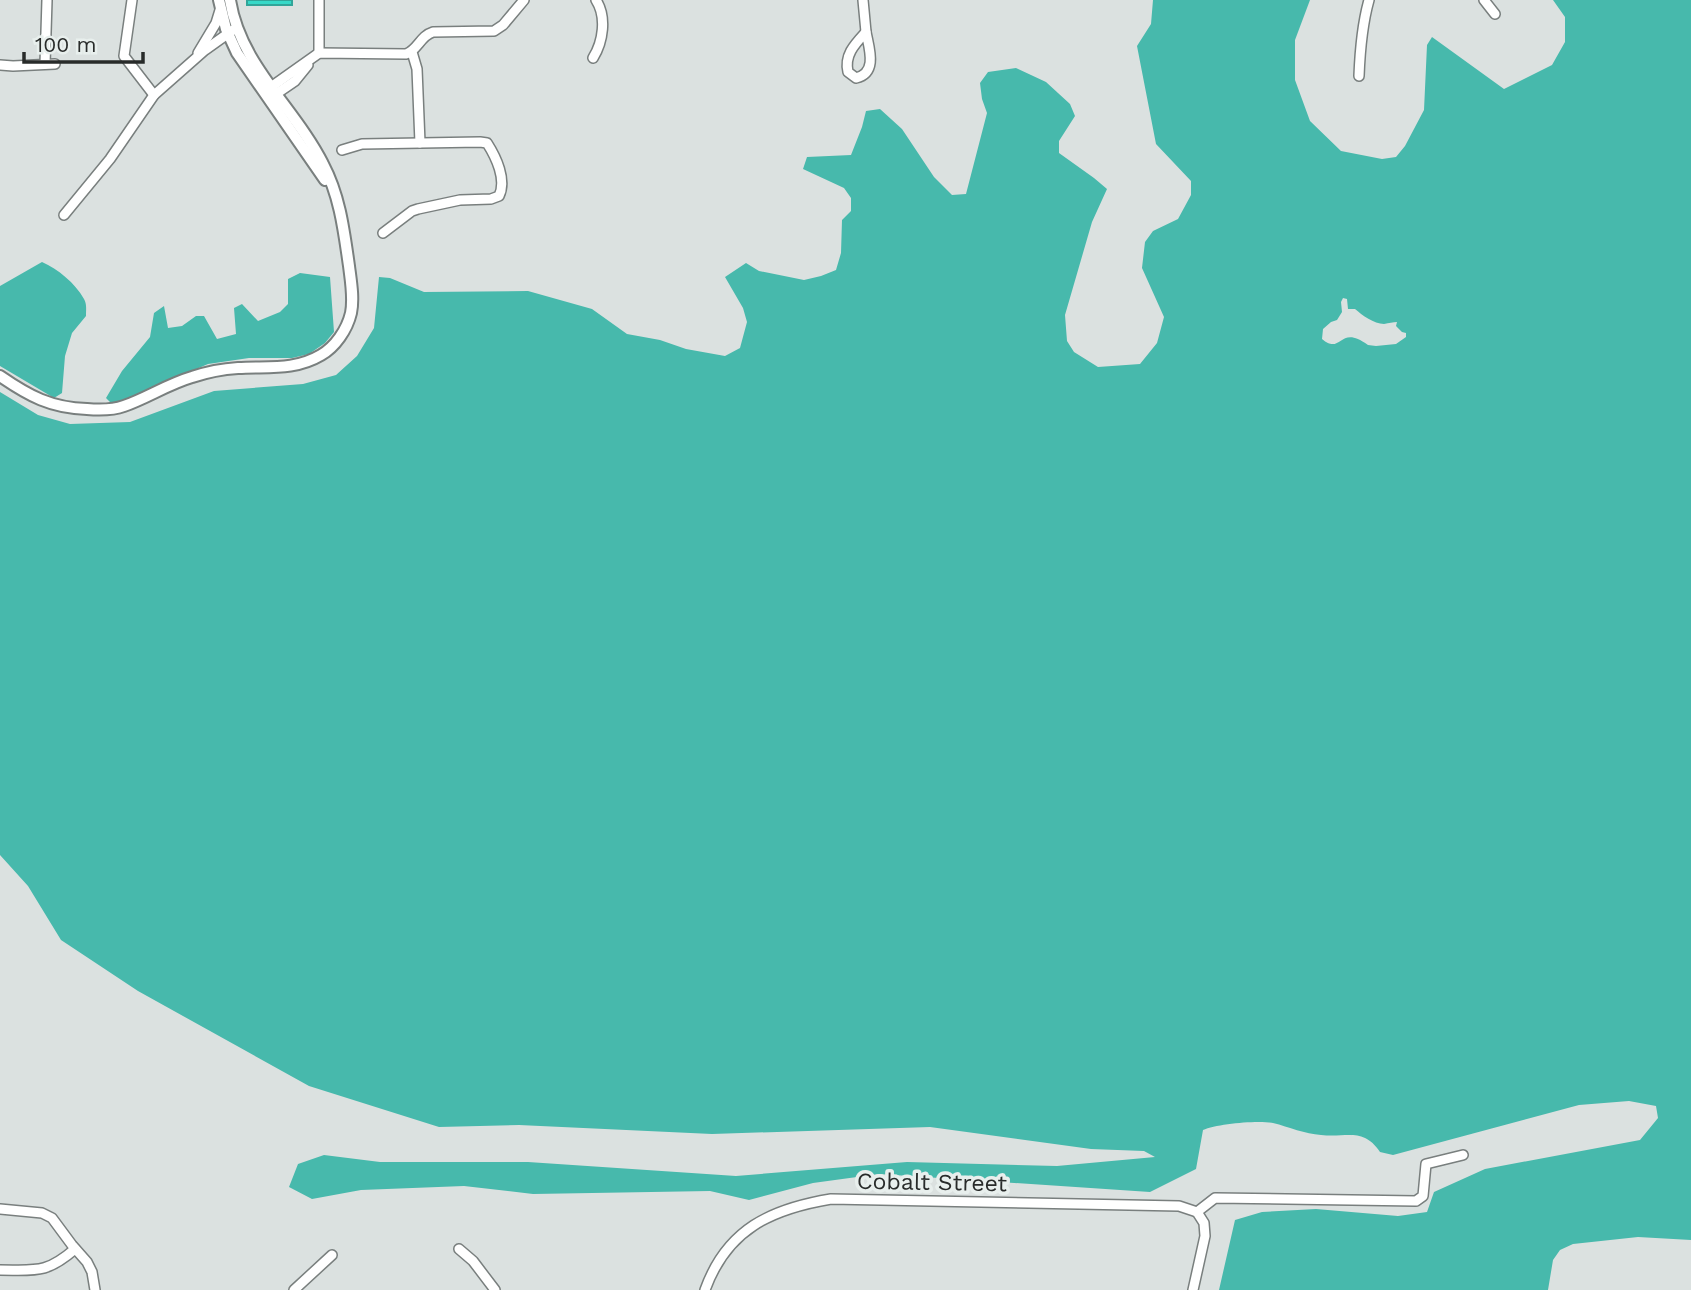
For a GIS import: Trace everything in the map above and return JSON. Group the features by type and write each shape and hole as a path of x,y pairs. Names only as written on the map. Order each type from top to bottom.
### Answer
{"main road":[{"path":"230,0 232,31"},
{"path":"0,376 25,393 48,403 70,409 97,410 121,407 215,370 288,367 309,361 333,346 342,334 351,311 352,293 344,225 337,200 271,92 251,66 246,47 232,31 220,5"}],"street":[{"path":"0,65 50,64 45,5 47,0"},
{"path":"132,0 124,56 154,95"},
{"path":"316,56 318,0"},
{"path":"271,92 316,56 405,54 412,52 427,34 433,32 498,30 524,0"},
{"path":"593,58 601,45 601,11 596,0"},
{"path":"863,0 870,59 866,74 856,78 848,72 847,61 853,46 866,32"},
{"path":"1359,76 1361,36 1369,0"},
{"path":"1484,0 1495,13"},
{"path":"193,60 216,23 220,5"},
{"path":"64,215 110,159 154,95 193,60 232,31"},
{"path":"412,52 417,69 420,143"},
{"path":"342,150 362,144 480,142 487,143 492,151 503,183 499,196 460,200 418,209 383,233"},
{"path":"1193,1290 1205,1236 1204,1223 1197,1212 1214,1199 1416,1201 1423,1196 1426,1164 1463,1155"},
{"name":"Cobalt Street","path":"705,1290 723,1253 745,1230 785,1209 831,1199 1179,1206 1197,1212"},
{"path":"0,1209 48,1215 89,1264 95,1290"},
{"path":"0,1270 47,1267 62,1260 75,1249"},
{"path":"459,1249 473,1261 495,1290"},
{"path":"294,1290 332,1255"}],"shaded area":[{"path":"247,0 292,0 292,5 247,5"},
{"path":"1153,0 1310,0 1295,40 1295,80 1310,121 1341,151 1382,159 1396,157 1405,146 1424,110 1427,45 1432,37 1504,89 1552,65 1565,42 1565,17 1553,0 1691,0 1691,1240 1638,1237 1573,1244 1560,1250 1553,1260 1548,1290 1219,1290 1235,1220 1262,1212 1316,1209 1398,1216 1427,1212 1434,1192 1485,1169 1640,1140 1658,1118 1656,1106 1629,1101 1579,1105 1393,1155 1380,1152 1374,1144 1361,1136 1315,1134 1266,1122 1218,1126 1203,1130 1196,1169 1150,1192 879,1174 813,1183 749,1200 710,1191 533,1194 464,1186 361,1190 312,1199 289,1187 298,1164 324,1155 380,1162 528,1162 736,1176 907,1162 1057,1166 1155,1157 1144,1151 1091,1149 930,1127 712,1134 519,1125 439,1127 309,1086 138,991 61,940 28,886 0,855 0,392 38,415 70,424 130,422 214,391 303,384 336,375 357,356 374,328 379,277 390,278 424,292 528,291 592,309 627,334 725,356 740,348 747,322 743,308 725,277 746,263 759,271 804,280 836,270 841,253 842,220 851,211 851,198 844,188 803,169 807,157 851,155 866,111 880,109 902,129 934,177 952,195 966,194 987,113 980,83 988,72 1016,68 1046,82 1070,104 1075,116 1059,141 1059,153 1107,189 1092,222 1065,315 1067,341 1074,352 1098,367 1140,364 1157,343 1164,317 1142,268 1145,242 1153,231 1178,219 1191,195 1191,181 1156,144 1137,46 1151,24","holes":["1343,298 1347,299 1348,309 1355,309 1380,324 1397,322 1396,326 1406,333 1406,337 1396,344 1376,346 1351,337 1334,344 1322,339 1323,329 1337,320 1342,312 1341,302"]},
{"path":"42,262 71,282 86,305 86,316 72,333 65,356 62,393 54,398 0,366 0,286"},
{"path":"300,273 330,277 334,332 325,343 309,354 292,358 249,358 208,364 113,405 106,398 122,371 150,337 154,313 164,306 168,328 182,326 196,316 204,316 217,339 236,334 234,308 242,304 258,321 280,312 288,304 288,279"}]}
